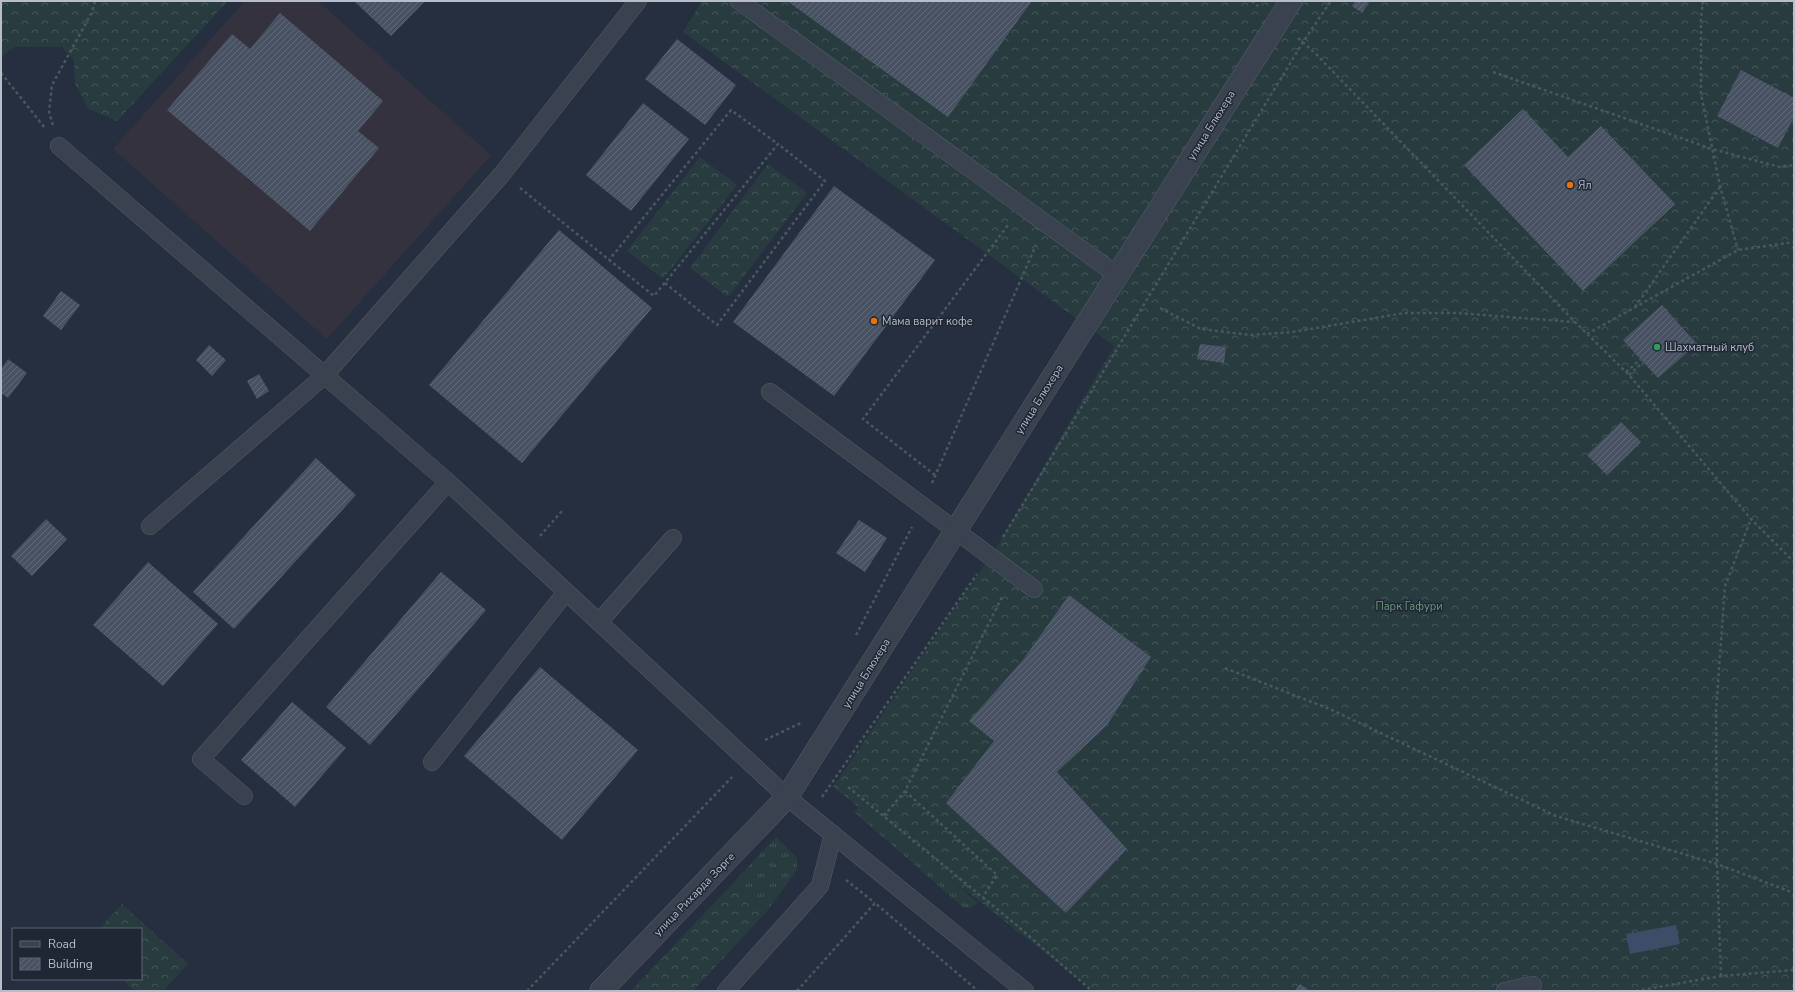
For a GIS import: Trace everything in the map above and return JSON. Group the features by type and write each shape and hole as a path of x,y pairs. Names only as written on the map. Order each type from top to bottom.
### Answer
{"street":[{"name":"улица Блюхера","path":"787,797 1291,1"},
{"name":"улица Рихарда Зорге","path":"601,991 787,797"}],"lane":[{"path":"150,526 324,376 502,174 638,1"},
{"path":"739,1 1117,275"},
{"path":"59,146 448,482 787,797 1025,991"},
{"path":"770,392 1034,589"},
{"path":"244,796 201,759 448,482"},
{"path":"599,622 673,538"},
{"path":"432,762 566,592"},
{"path":"726,991 820,886 833,834"},
{"path":"1505,991 1533,985"}],"path":[{"path":"59,146 49,112 52,86 92,12 95,1"},
{"path":"1252,1 1303,42 1574,322 1628,373 1751,519 1794,562"},
{"path":"809,815 990,556 1303,42 1331,1"},
{"path":"1703,1 1701,18 1701,94 1720,186 1738,250"},
{"path":"1493,72 1712,149 1780,167 1794,165"},
{"path":"1,73 59,146"},
{"path":"609,260 731,110 825,181 717,325 665,283"},
{"path":"502,174 654,296 778,144"},
{"path":"1634,308 1720,186"},
{"path":"935,475 863,419 1022,206"},
{"path":"854,640 923,506 935,475 1046,223"},
{"path":"1587,334 1738,250 1794,242"},
{"path":"1160,308 1201,330 1250,335 1293,332 1404,313 1457,313 1574,322"},
{"path":"1628,373 1641,359"},
{"path":"1628,373 1643,362"},
{"path":"1721,976 1717,864 1716,711 1725,586 1751,519"},
{"path":"884,816 905,790 1014,574"},
{"path":"1225,668 1332,710 1556,816 1717,864 1794,893"},
{"path":"765,740 807,720"},
{"path":"527,991 735,773"},
{"path":"848,787 982,897 1092,991"},
{"path":"905,790 997,875 982,897"},
{"path":"797,991 875,903 978,991"},
{"path":"1636,991 1721,976 1794,970"}],"shaded area":[{"path":"245,1 318,1 491,155 327,339 113,149"}],"green space":[{"path":"1,1 228,1 117,121 89,109 75,84 74,60 62,47 14,47 1,57"},
{"name":"Парк Гафури","path":"702,1 1794,1 1794,991 1094,991 833,787 998,545 1114,346 683,32"},
{"path":"700,157 737,185 663,279 627,251"},
{"path":"768,164 807,193 728,297 690,268"},
{"path":"863,803 978,903 970,908 963,907 854,812"},
{"path":"776,837 797,858 797,870 767,911 734,882"},
{"path":"734,882 767,911 693,991 631,991"},
{"path":"122,904 188,964 163,991 135,991 123,980 142,980 142,928 100,928"}],"water":[{"path":"1676,925 1680,944 1630,954 1626,934"}],"building":[{"path":"354,1 425,1 391,36"},
{"path":"787,1 1032,1 948,117"},
{"path":"1355,1 1370,1 1362,13 1352,6"},
{"path":"280,13 383,101 358,131 379,148 310,231 167,110 232,34 250,49"},
{"path":"677,39 736,85 705,125 645,79"},
{"path":"1741,70 1794,98 1794,117 1778,148 1717,116"},
{"path":"643,103 689,139 631,211 586,175"},
{"name":"Ял","path":"1523,109 1568,157 1601,126 1675,204 1583,291 1464,165"},
{"path":"834,186 935,260 834,396 733,322"},
{"path":"559,230 652,308 522,463 429,385"},
{"path":"61,291 80,305 61,330 43,316"},
{"path":"1662,305 1697,344 1658,378 1623,340"},
{"path":"1200,344 1226,347 1224,363 1197,359"},
{"path":"209,345 226,360 212,376 196,360"},
{"path":"8,359 27,373 8,398 1,393 1,369"},
{"path":"259,374 269,391 257,399 247,381"},
{"path":"1621,422 1641,442 1607,475 1587,455"},
{"path":"316,458 356,495 234,629 193,592"},
{"path":"46,519 67,539 32,576 11,556"},
{"path":"859,520 887,538 865,572 836,553"},
{"path":"148,562 218,624 163,686 93,625"},
{"path":"441,572 486,610 370,745 326,707"},
{"path":"1069,595 1151,657 1107,725 1057,772 1127,849 1066,913 946,803 994,741 969,721 1023,660"},
{"path":"540,667 638,750 562,840 464,756"},
{"path":"292,702 346,748 295,807 241,760"},
{"path":"1300,984 1310,991 1295,991"}],"place":[{"name":"Ял","path":"1570,185"},
{"name":"Мама варит кофе","path":"874,321"},
{"name":"Шахматный клуб","path":"1657,347"}]}
